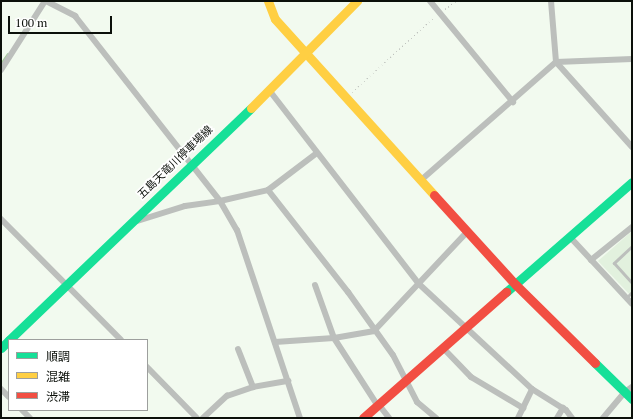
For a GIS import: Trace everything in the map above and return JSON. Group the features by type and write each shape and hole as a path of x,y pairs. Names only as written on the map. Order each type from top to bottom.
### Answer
{"street":[{"path":"1,70 46,1 75,16 220,201 237,230 300,418"},
{"path":"268,1 274,19 420,181 516,285 628,389 632,399"},
{"path":"430,1 513,102"},
{"path":"551,1 556,62 632,147"},
{"name":"五島天竜川停車場線","path":"10,339 190,164 306,55 356,2"},
{"path":"420,181 513,102 556,62 632,59"},
{"path":"269,90 419,284 532,389 563,408 572,418"},
{"path":"128,224 185,206 220,201 268,190 317,153"},
{"path":"363,418 408,381 632,182"},
{"path":"268,190 348,292 408,381 417,402 436,418"},
{"path":"1,219 120,339"},
{"path":"591,260 632,227"},
{"path":"275,342 334,338 374,331 468,232"},
{"path":"570,237 632,304"},
{"path":"315,285 334,338 389,418"},
{"path":"238,349 253,387"},
{"path":"444,349 471,376 523,408"},
{"path":"148,368 197,418"},
{"path":"203,418 227,396 253,387 288,381"},
{"path":"518,418 532,389"},
{"path":"603,418 628,389"},
{"path":"557,418 563,408"}],"lane":[{"path":"632,246 614,263 632,283"},
{"path":"626,298 632,292"}],"path":[{"path":"346,98 440,13 456,1"}],"shaded area":[{"path":"632,231 632,297 598,261"}],"waterway":[{"path":"1,64 8,54"}],"traffic: fast":[{"path":"10,339 251,108"},
{"path":"506,292 632,182"},
{"path":"1,348 8,341"},
{"path":"595,363 632,399"}],"traffic: slow":[{"path":"268,1 275,19 434,195"},
{"path":"251,108 357,1"}],"traffic: jam":[{"path":"434,195 516,285 595,363"},
{"path":"363,418 506,292"}]}
